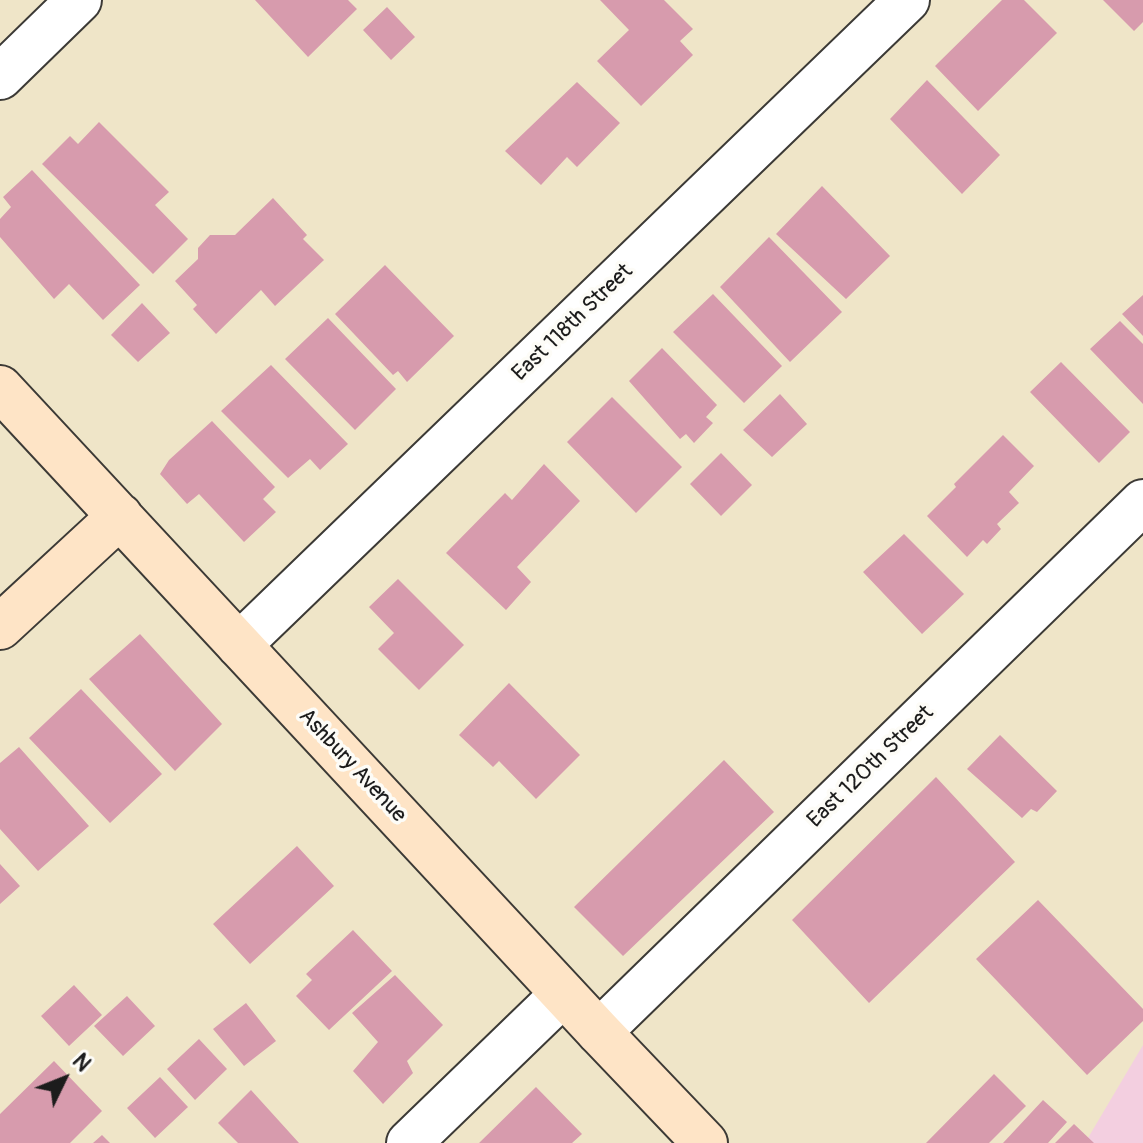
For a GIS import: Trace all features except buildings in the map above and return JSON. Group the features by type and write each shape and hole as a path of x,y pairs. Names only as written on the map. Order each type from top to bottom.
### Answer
{"street":[{"path":"0,77 79,0"},
{"name":"East 118th Street","path":"239,645 907,0"},
{"name":"Ashbury Avenue","path":"0,388 705,1143"},
{"name":"East 120th Street","path":"599,1032 1143,502"},
{"path":"0,627 120,516"},
{"path":"409,1143 563,994"}],"shaded area":[{"path":"1143,1045 1143,1143 1085,1143"}]}
